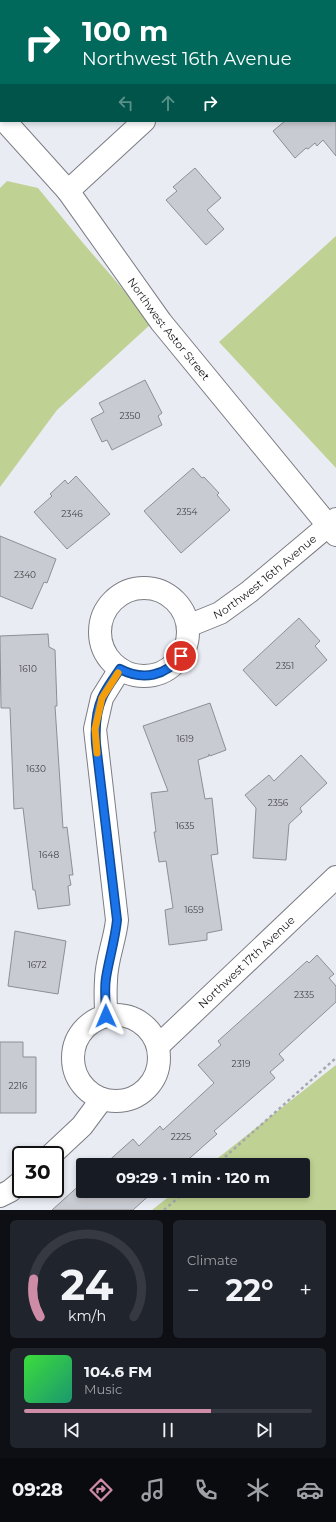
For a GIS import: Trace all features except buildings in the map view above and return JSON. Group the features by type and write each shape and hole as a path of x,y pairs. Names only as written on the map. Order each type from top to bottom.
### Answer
{"street":[{"name":"Northwest Astor Street","path":"6,122 68,191 161,322 334,526"},
{"path":"68,191 143,122"},
{"name":"Northwest 16th Avenue","path":"188,626 220,613 334,526"},
{"path":"152,588 163,591 180,605 188,626 188,638 184,650 177,661 168,669 157,674 144,676 132,674 120,669 105,653 101,643 101,621 105,610 120,594 130,590 152,588"},
{"path":"106,1016 106,980 110,951 116,933 117,920 95,729 102,698 120,669"},
{"name":"Northwest 17th Avenue","path":"158,1046 336,877"},
{"path":"123,1015 139,1020 151,1032 158,1046 160,1054 156,1077 146,1090 133,1098 125,1100 110,1101 102,1099 88,1091 78,1079 73,1064 73,1056 77,1040 86,1027 92,1022 106,1016 123,1015"},
{"path":"61,1146 82,1126 102,1099"},
{"path":"0,1196 12,1189"}],"path":[{"path":"224,1158 336,1058"},
{"path":"164,1210 178,1198"}],"green space":[{"path":"7,181 38,188 152,323 57,410 0,487 0,188"},
{"path":"336,236 336,468 219,342"},
{"path":"336,1065 336,1210 152,1210 167,1198 310,1198 310,1158 218,1158"}],"slow traffic":[{"path":"97,753 95,729 102,698 118,673"}],"route":[{"path":"106,1016 106,980 110,951 116,933 117,920 95,729 102,698 120,669 138,676 151,676 162,672 173,665 181,656"}]}
